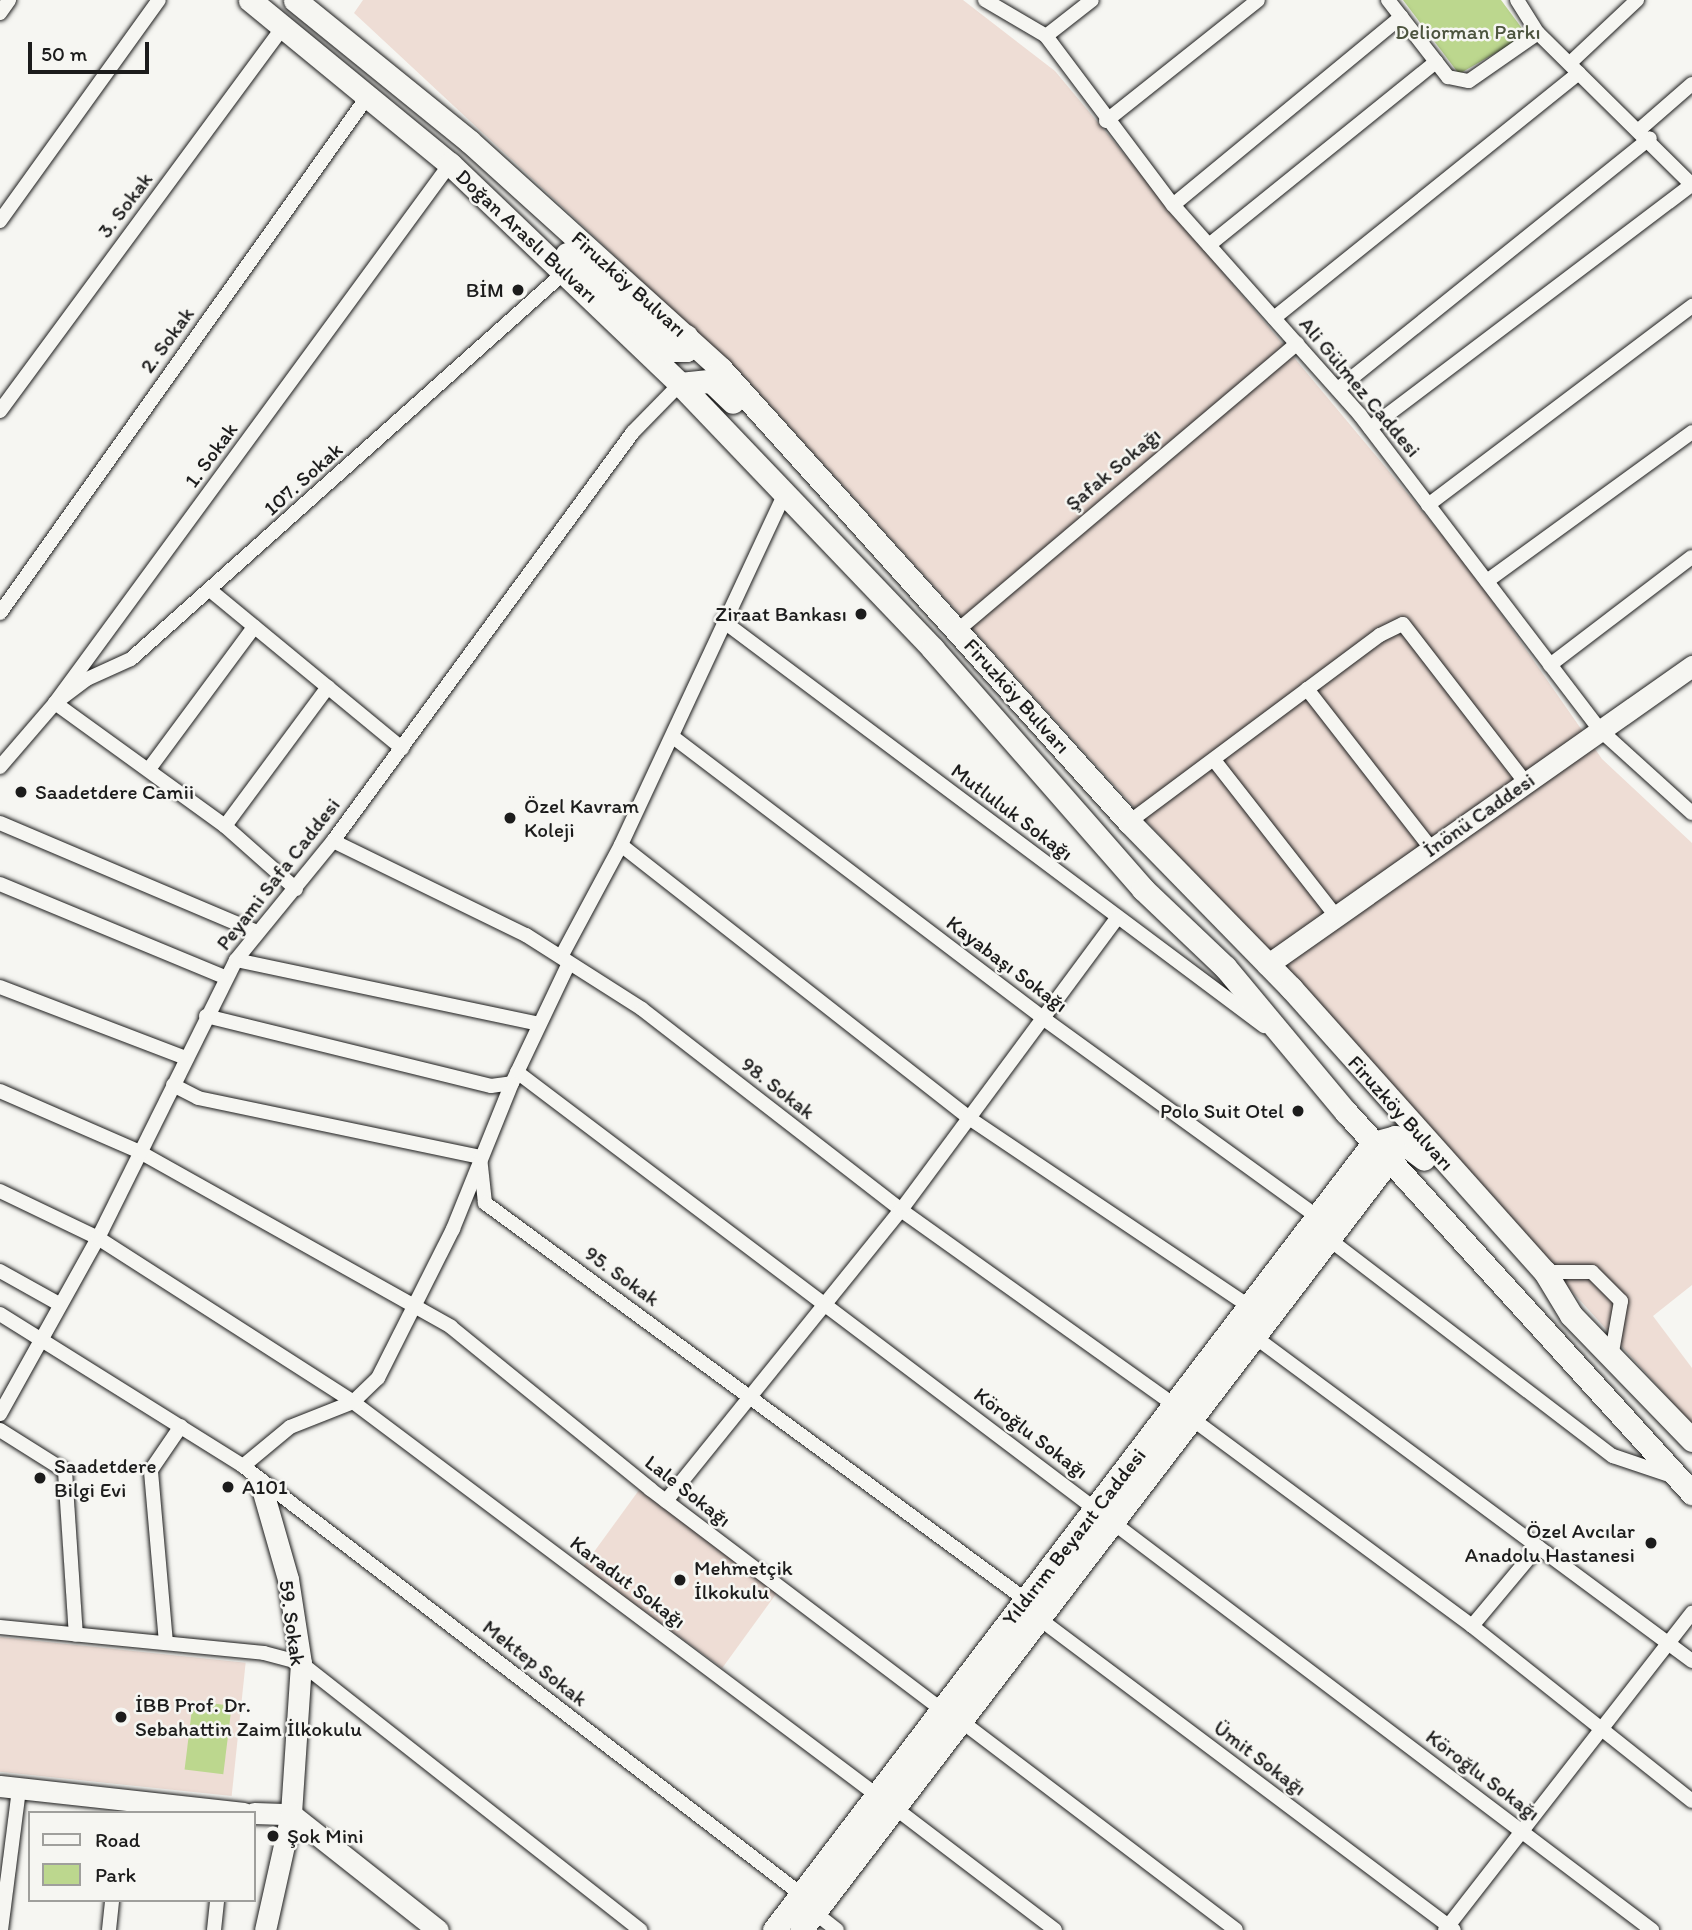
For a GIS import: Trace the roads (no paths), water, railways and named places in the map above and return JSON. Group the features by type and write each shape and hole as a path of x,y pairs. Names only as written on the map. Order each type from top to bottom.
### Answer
{"main road":[{"name":"Doğan Araslı Bulvarı","path":"250,0 370,93 567,270 785,493"},
{"name":"Firuzköy Bulvarı","path":"295,0 469,141 686,336 801,456 1129,822 1267,964 1538,1265 1571,1315 1692,1440"},
{"path":"537,243 582,262 668,350 683,353 686,336"},
{"path":"680,384 711,380 801,456"},
{"name":"Firuzköy Bulvarı","path":"785,493 933,649 1143,889 1225,967 1277,1035 1685,1485"},
{"path":"1260,1013 1267,964"},
{"path":"1398,1112 1401,1139 1489,1232 1538,1265"},
{"path":"1373,1143 1401,1139"},
{"name":"Yıldırım Beyazıt Caddesi","path":"774,1930 806,1913 887,1802 961,1721 1195,1421 1255,1337 1390,1162 1401,1139"},
{"name":"Yıldırım Beyazıt Caddesi","path":"887,1802 940,1708 1253,1308 1373,1143"}],"street":[{"path":"0,13 9,0"},
{"path":"0,221 159,0"},
{"name":"Ali Gülmez Caddesi","path":"985,0 1046,36 1107,121 1173,205 1370,428 1600,730 1692,813"},
{"path":"1046,36 1092,0"},
{"path":"1107,121 1258,0"},
{"path":"1388,0 1448,77 1469,81 1538,33"},
{"path":"1370,428 1692,185 1644,134 1538,33 1517,0"},
{"path":"1274,318 1575,68 1637,0"},
{"path":"1173,205 1401,17"},
{"name":"3. Sokak","path":"0,411 284,26"},
{"path":"1209,245 1436,62"},
{"path":"1338,389 1644,134 1692,84"},
{"name":"2. Sokak","path":"0,613 370,93"},
{"name":"1. Sokak","path":"0,767 55,703 450,164"},
{"name":"107. Sokak","path":"55,703 87,679 131,659 567,270"},
{"path":"1428,505 1692,306"},
{"name":"Şafak Sokağı","path":"958,630 1297,344"},
{"name":"Peyami Safa Caddesi","path":"0,1414 6,1395 45,1337 59,1304 98,1238 138,1151 173,1085 183,1057 236,960 333,841 633,432 662,406 680,384"},
{"path":"662,406 706,411"},
{"path":"1487,582 1692,432"},
{"path":"243,1466 290,1427 353,1402 378,1378 412,1305 453,1229 535,1023 673,737 723,621 785,493"},
{"path":"1550,665 1692,557"},
{"path":"210,590 402,748"},
{"name":"Mutluluk Sokağı","path":"723,621 1277,1035"},
{"path":"1129,822 1307,689 1403,624 1525,782"},
{"path":"149,769 254,627"},
{"name":"İnönü Caddesi","path":"1267,964 1692,666"},
{"path":"225,826 328,687"},
{"path":"1307,689 1431,848"},
{"path":"55,703 225,826 296,889"},
{"name":"Kayabaşı Sokağı","path":"673,737 1040,1016 1319,1218"},
{"path":"1214,760 1335,915"},
{"path":"0,823 257,932"},
{"name":"98. Sokak","path":"333,841 565,960 642,1009 901,1210 1175,1406"},
{"path":"621,845 966,1116 1253,1308"},
{"path":"0,884 225,977"},
{"path":"666,1501 748,1393 901,1210 966,1116 1117,918"},
{"path":"236,960 535,1023"},
{"path":"0,987 183,1057"},
{"path":"206,1016 491,1086 515,1077"},
{"name":"Köroğlu Sokağı","path":"515,1077 823,1302 1653,1930"},
{"path":"173,1085 198,1098 480,1157"},
{"name":"Lale Sokağı","path":"0,1091 138,1151 451,1326 666,1501 940,1708"},
{"name":"95. Sokak","path":"480,1157 485,1203 748,1393 1026,1600"},
{"name":"Karadut Sokağı","path":"0,1191 98,1238 353,1402 1055,1930"},
{"path":"1330,1240 1613,1456 1685,1485"},
{"path":"1538,1265 1592,1272 1620,1301 1611,1358"},
{"path":"0,1271 59,1304"},
{"name":"Mektep Sokak","path":"0,1314 45,1337 243,1466 261,1485 806,1913 837,1930"},
{"path":"1255,1337 1692,1661"},
{"path":"1195,1421 1472,1626 1692,1801"},
{"path":"166,1643 151,1470 181,1426"},
{"path":"0,1430 65,1471 76,1634"},
{"name":"59. Sokak","path":"261,1485 288,1579 301,1663 290,1814 265,1930"},
{"path":"1472,1626 1538,1547"},
{"path":"1449,1929 1521,1831 1602,1732 1692,1614"},
{"name":"Ümit Sokağı","path":"1041,1619 1449,1929"},
{"path":"0,1627 166,1643 301,1663 640,1930"},
{"path":"961,1721 1236,1930"},
{"path":"1,1930 9,1787 123,1807 209,1811"},
{"path":"256,1813 290,1814 438,1930"},
{"path":"109,1930 112,1902"},
{"path":"214,1930 217,1902"}],"place":[{"name":"BİM","path":"518,290"},
{"name":"Ziraat Bankası","path":"861,614"},
{"name":"Saadetdere Camii","path":"21,792"},
{"name":"Özel Kavram Koleji","path":"510,818"},
{"name":"Polo Suit Otel","path":"1298,1111"},
{"name":"Saadetdere Bilgi Evi","path":"40,1478"},
{"name":"A101","path":"228,1487"},
{"name":"Özel Avcılar Anadolu Hastanesi","path":"1651,1543"},
{"name":"Mehmetçik İlkokulu","path":"680,1580"},
{"name":"İBB Prof. Dr. Sebahattin Zaim İlkokulu","path":"121,1717"},
{"name":"Şok Mini","path":"273,1836"}],"park label":[{"name":"Deliorman Parkı","path":"1468,32"}]}
